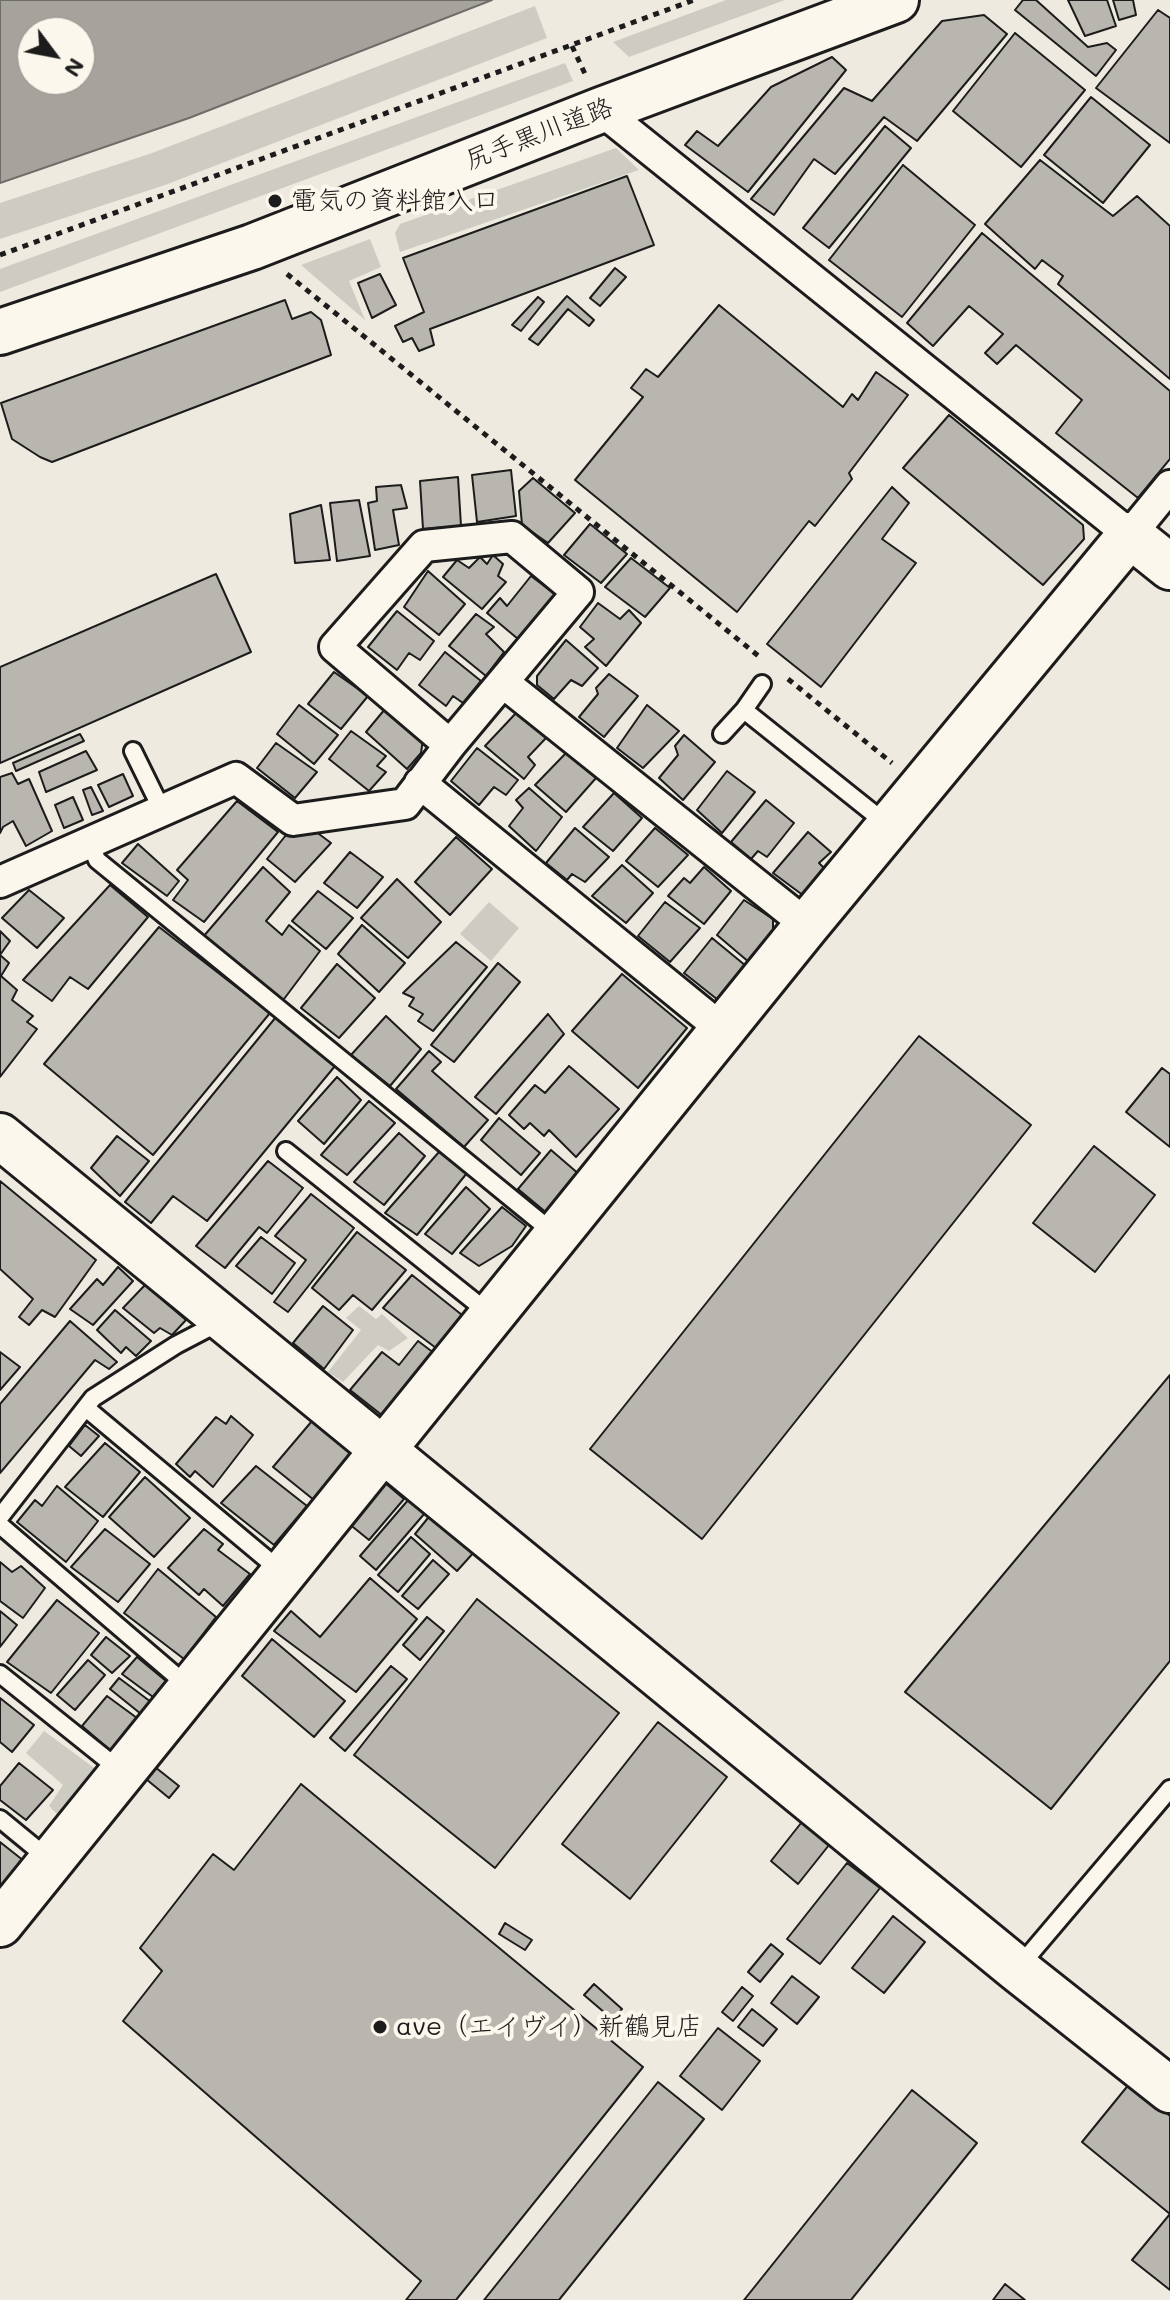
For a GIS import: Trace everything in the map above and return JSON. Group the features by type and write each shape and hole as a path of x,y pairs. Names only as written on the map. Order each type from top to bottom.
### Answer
{"street":[{"name":"尻手黒川道路","path":"0,332 252,247 601,110 896,0"},
{"path":"601,110 1170,567"},
{"path":"0,1924 807,925 1170,486"},
{"path":"0,882 236,778 293,820 405,804 450,745 578,592 512,537 424,546 335,647 450,745"},
{"path":"504,683 807,925"},
{"path":"420,783 723,1030"},
{"path":"0,1136 1017,1969 1170,2090"}],"lane":[{"path":"722,734 762,684"},
{"path":"744,710 889,826"},
{"path":"133,751 162,810"},
{"path":"90,842 97,860 556,1235"},
{"path":"286,1151 492,1315"},
{"path":"0,1517 93,1398 176,1345 223,1320"},
{"path":"86,1408 283,1574"},
{"path":"0,1525 191,1688"},
{"path":"0,1674 122,1772"},
{"path":"1017,1969 1170,1789"},
{"path":"0,1819 51,1861"}],"path":[{"path":"0,255 694,0"},
{"path":"252,247 773,668"},
{"path":"786,677 921,787"}],"shaded area":[{"path":"0,0 492,0 189,118 0,183"},
{"path":"726,0 785,0 629,57 613,42"},
{"path":"535,6 547,38 165,185 0,239 0,203 152,153"},
{"path":"565,63 573,81 0,292 0,269"},
{"path":"616,148 639,170 400,252 395,233 400,224"},
{"path":"370,239 381,267 349,281 365,320 301,265"},
{"path":"489,902 519,928 491,961 460,934"},
{"path":"359,1306 376,1319 382,1314 408,1338 389,1351 378,1345 343,1382 328,1372 361,1330 346,1318"},
{"path":"44,1731 97,1770 60,1817 49,1806 63,1785 26,1753"}],"building":[{"path":"1023,0 1036,0 1088,47 1107,43 1116,50 1096,76 1015,10"},
{"path":"1068,0 1107,0 1116,26 1085,36"},
{"path":"1113,0 1133,0 1136,15 1119,20"},
{"path":"1158,10 1170,18 1170,143 1096,88"},
{"path":"984,15 1007,34 917,141 884,117 835,174 814,159 774,215 751,199 844,88 872,101 942,21"},
{"path":"1015,33 1085,90 1021,167 953,111"},
{"path":"832,57 846,70 748,192 685,145 697,131 718,146 771,87"},
{"path":"1091,97 1150,145 1103,203 1044,155"},
{"path":"885,126 911,148 829,248 803,228"},
{"path":"1040,160 1113,216 1137,196 1170,226 1170,379 1058,284 1063,276 1042,260 1035,269 985,224"},
{"path":"903,165 975,225 902,317 829,260"},
{"path":"627,176 654,245 430,329 434,345 419,351 412,338 403,342 395,326 424,312 403,258"},
{"path":"982,233 1170,391 1170,459 1138,498 1056,433 1082,400 1016,345 997,364 985,353 1003,334 969,306 933,346 907,323"},
{"path":"615,268 626,277 600,306 590,298"},
{"path":"380,274 396,305 372,318 358,283"},
{"path":"567,296 594,320 589,326 568,309 538,345 529,339"},
{"path":"538,297 544,302 521,331 512,325"},
{"path":"285,300 292,319 311,312 321,320 331,355 52,462 12,439 1,403"},
{"path":"719,305 843,407 852,394 858,400 876,372 908,395 849,473 852,479 815,526 809,521 737,612 575,480 643,397 631,388 646,369 658,377"},
{"path":"949,415 1083,525 1084,539 1043,585 903,468"},
{"path":"511,470 516,516 477,522 472,475"},
{"path":"458,477 461,526 423,529 420,481"},
{"path":"533,478 575,513 548,543 522,525 519,491"},
{"path":"401,485 407,508 393,510 399,545 375,550 368,503 377,501 376,487"},
{"path":"892,487 909,503 882,539 916,563 821,687 767,644"},
{"path":"359,500 370,556 337,561 330,503"},
{"path":"321,505 330,560 295,563 290,514"},
{"path":"590,524 627,554 601,583 564,555"},
{"path":"493,555 503,564 498,576 506,582 482,609 443,577 457,560 469,568 480,557 487,564"},
{"path":"631,558 670,588 645,617 605,587"},
{"path":"428,571 465,604 439,635 404,607"},
{"path":"216,574 251,652 0,763 0,667"},
{"path":"531,576 555,594 518,639 487,613 500,598 507,606"},
{"path":"598,603 620,619 629,610 641,623 606,666 585,647 594,639 580,627"},
{"path":"397,611 434,641 420,660 409,653 397,670 368,647"},
{"path":"476,614 494,627 486,634 504,652 486,676 449,646"},
{"path":"566,640 598,668 582,686 571,680 554,699 537,685 537,676"},
{"path":"445,652 481,681 463,703 453,696 446,706 419,685"},
{"path":"334,672 368,696 341,729 308,704"},
{"path":"609,674 638,696 604,737 579,717 598,694 596,688"},
{"path":"299,705 338,735 314,764 277,734"},
{"path":"647,705 679,731 643,768 617,748"},
{"path":"385,709 423,739 421,753 407,769 366,732"},
{"path":"517,712 546,738 528,757 535,765 524,779 485,746"},
{"path":"351,731 386,756 377,766 386,772 369,791 329,759"},
{"path":"80,734 84,741 16,771 13,763"},
{"path":"684,735 715,762 683,800 659,778 678,755 675,746"},
{"path":"276,743 317,772 295,798 257,768"},
{"path":"477,748 518,780 506,795 494,787 479,805 451,781"},
{"path":"86,751 97,770 46,792 39,772"},
{"path":"566,753 596,778 566,812 535,785"},
{"path":"727,771 755,792 722,833 697,810"},
{"path":"12,773 18,784 29,779 52,831 26,846 13,821 0,833 0,777"},
{"path":"123,774 133,796 109,807 98,785"},
{"path":"91,787 103,811 92,815 83,790"},
{"path":"529,788 562,817 536,851 509,826 523,808 516,800"},
{"path":"614,793 642,818 613,851 583,827"},
{"path":"73,797 83,820 64,828 55,805"},
{"path":"766,800 794,823 767,857 758,851 751,859 731,842"},
{"path":"237,801 278,832 204,922 173,900 188,880 177,870"},
{"path":"311,828 331,843 295,882 267,859 290,830"},
{"path":"575,828 609,857 585,882 572,874 567,880 546,863"},
{"path":"655,828 688,855 658,887 626,861"},
{"path":"808,832 831,852 819,863 826,870 804,896 773,873"},
{"path":"456,837 492,869 450,915 415,882"},
{"path":"138,844 179,881 167,896 122,863"},
{"path":"350,852 383,877 357,908 324,883"},
{"path":"622,865 653,893 626,923 592,896"},
{"path":"263,867 290,892 266,921 282,935 289,925 320,951 281,1003 203,937"},
{"path":"704,867 731,891 704,924 668,896 684,878 690,883"},
{"path":"397,879 441,922 408,958 361,918"},
{"path":"110,885 148,917 88,989 70,977 52,1001 23,980"},
{"path":"29,890 64,918 37,948 2,918"},
{"path":"318,891 353,918 326,949 292,921"},
{"path":"744,900 773,919 773,932 750,963 717,935"},
{"path":"665,902 700,928 670,962 638,936"},
{"path":"362,925 405,963 379,992 338,954"},
{"path":"159,927 270,1013 153,1155 44,1064"},
{"path":"0,931 10,941 0,955"},
{"path":"712,938 746,966 718,1000 684,973"},
{"path":"456,942 487,967 433,1031 418,1021 423,1014 409,1006 414,998 403,993"},
{"path":"0,955 9,963 1,976 17,990 12,1000 33,1016 27,1022 37,1029 0,1077"},
{"path":"498,963 520,982 454,1062 431,1045"},
{"path":"337,964 375,998 339,1038 301,1008"},
{"path":"622,974 687,1028 638,1088 572,1031"},
{"path":"548,1014 564,1034 496,1114 475,1097"},
{"path":"386,1016 421,1049 390,1086 351,1055"},
{"path":"276,1017 335,1066 207,1221 173,1196 151,1223 125,1202"},
{"path":"919,1036 1031,1125 702,1539 590,1449"},
{"path":"429,1051 441,1062 432,1071 488,1120 464,1147 396,1089"},
{"path":"569,1066 619,1109 576,1157 549,1130 544,1136 530,1123 524,1129 509,1115 535,1085 545,1093"},
{"path":"1162,1068 1170,1074 1170,1147 1126,1112"},
{"path":"337,1077 361,1100 324,1144 298,1121"},
{"path":"369,1101 395,1123 347,1175 321,1155"},
{"path":"499,1118 540,1153 521,1175 481,1140"},
{"path":"399,1133 425,1156 384,1205 354,1182"},
{"path":"117,1136 149,1161 120,1196 91,1168"},
{"path":"1094,1146 1155,1195 1095,1272 1033,1223"},
{"path":"551,1150 580,1175 548,1214 518,1189"},
{"path":"439,1152 467,1173 417,1235 385,1213"},
{"path":"268,1161 303,1188 267,1233 259,1227 225,1268 196,1246"},
{"path":"0,1181 96,1260 55,1317 42,1310 29,1325 19,1317 33,1299 0,1269"},
{"path":"466,1187 490,1209 452,1254 425,1234"},
{"path":"311,1194 354,1228 288,1312 274,1302 306,1260 275,1236"},
{"path":"502,1207 526,1226 512,1246 479,1266 460,1253"},
{"path":"357,1232 406,1270 372,1310 353,1295 339,1310 312,1288"},
{"path":"261,1237 295,1263 272,1294 236,1266"},
{"path":"118,1267 133,1281 93,1325 70,1309 97,1279 103,1285"},
{"path":"412,1275 462,1315 436,1348 383,1308"},
{"path":"145,1285 186,1320 172,1335 160,1328 154,1333 123,1308"},
{"path":"323,1306 353,1330 324,1369 293,1343"},
{"path":"115,1310 151,1341 136,1356 126,1347 121,1353 97,1330"},
{"path":"70,1321 117,1362 109,1369 95,1360 0,1473 0,1404"},
{"path":"418,1341 434,1353 383,1416 350,1390 382,1352 399,1365"},
{"path":"0,1352 20,1367 0,1390"},
{"path":"1170,1375 1170,1661 1051,1809 905,1692"},
{"path":"231,1416 253,1435 213,1487 195,1471 190,1477 176,1464 216,1417 226,1424"},
{"path":"312,1421 354,1453 314,1500 273,1467"},
{"path":"85,1425 99,1436 81,1456 69,1446"},
{"path":"105,1443 140,1472 103,1517 65,1487"},
{"path":"256,1466 307,1506 274,1545 221,1503"},
{"path":"145,1477 190,1518 154,1557 109,1517"},
{"path":"384,1482 404,1499 369,1540 348,1523"},
{"path":"57,1486 98,1521 66,1562 17,1522 35,1500 42,1506"},
{"path":"409,1499 425,1513 376,1570 360,1556"},
{"path":"432,1513 475,1551 457,1571 415,1534"},
{"path":"105,1529 150,1564 118,1602 71,1567"},
{"path":"204,1529 223,1544 218,1550 250,1574 223,1606 204,1589 199,1595 168,1568"},
{"path":"411,1537 430,1554 398,1592 378,1575"},
{"path":"433,1560 449,1574 418,1609 402,1596"},
{"path":"0,1562 12,1572 21,1566 45,1588 23,1618 0,1601"},
{"path":"158,1569 216,1617 184,1659 124,1613"},
{"path":"370,1578 417,1619 356,1692 274,1631 291,1611 320,1637"},
{"path":"477,1599 619,1713 495,1868 354,1755"},
{"path":"57,1600 99,1633 51,1693 7,1662"},
{"path":"0,1611 17,1625 0,1647"},
{"path":"427,1617 444,1631 420,1660 403,1645"},
{"path":"106,1637 130,1656 112,1673 91,1655"},
{"path":"272,1639 345,1701 314,1737 242,1676"},
{"path":"137,1657 166,1681 153,1697 122,1674"},
{"path":"88,1660 105,1675 75,1710 57,1695"},
{"path":"391,1666 407,1679 345,1751 330,1738"},
{"path":"119,1678 151,1702 141,1714 110,1689"},
{"path":"107,1696 137,1718 112,1752 82,1726"},
{"path":"0,1698 34,1725 12,1752 0,1742"},
{"path":"658,1722 727,1777 630,1899 562,1844"},
{"path":"19,1763 53,1790 26,1820 0,1800 0,1786"},
{"path":"155,1767 179,1786 169,1798 146,1779"},
{"path":"301,1784 643,2067 456,2300 406,2300 421,2281 123,2021 162,1971 140,1948 213,1854 234,1870"},
{"path":"805,1818 833,1840 798,1884 771,1861"},
{"path":"0,1842 24,1861 0,1890"},
{"path":"847,1863 880,1888 820,1964 787,1939"},
{"path":"893,1916 925,1942 884,1993 852,1968"},
{"path":"505,1923 532,1940 525,1950 499,1934"},
{"path":"771,1944 783,1954 760,1982 748,1972"},
{"path":"792,1976 819,1997 797,2024 771,2003"},
{"path":"594,1984 622,2009 612,2019 584,1995"},
{"path":"742,1987 753,1996 733,2021 722,2012"},
{"path":"752,2009 777,2029 763,2046 738,2027"},
{"path":"718,2028 760,2061 722,2110 680,2076"},
{"path":"658,2082 704,2119 559,2300 484,2300"},
{"path":"1130,2083 1170,2116 1170,2214 1082,2142"},
{"path":"912,2090 977,2143 851,2300 744,2300"},
{"path":"1170,2214 1170,2290 1132,2260"},
{"path":"1005,2284 1025,2300 993,2300"}],"place":[{"name":"電気の資料館入口","path":"275,201"},
{"name":"ave（エイヴイ）新鶴見店","path":"380,2027"}]}
